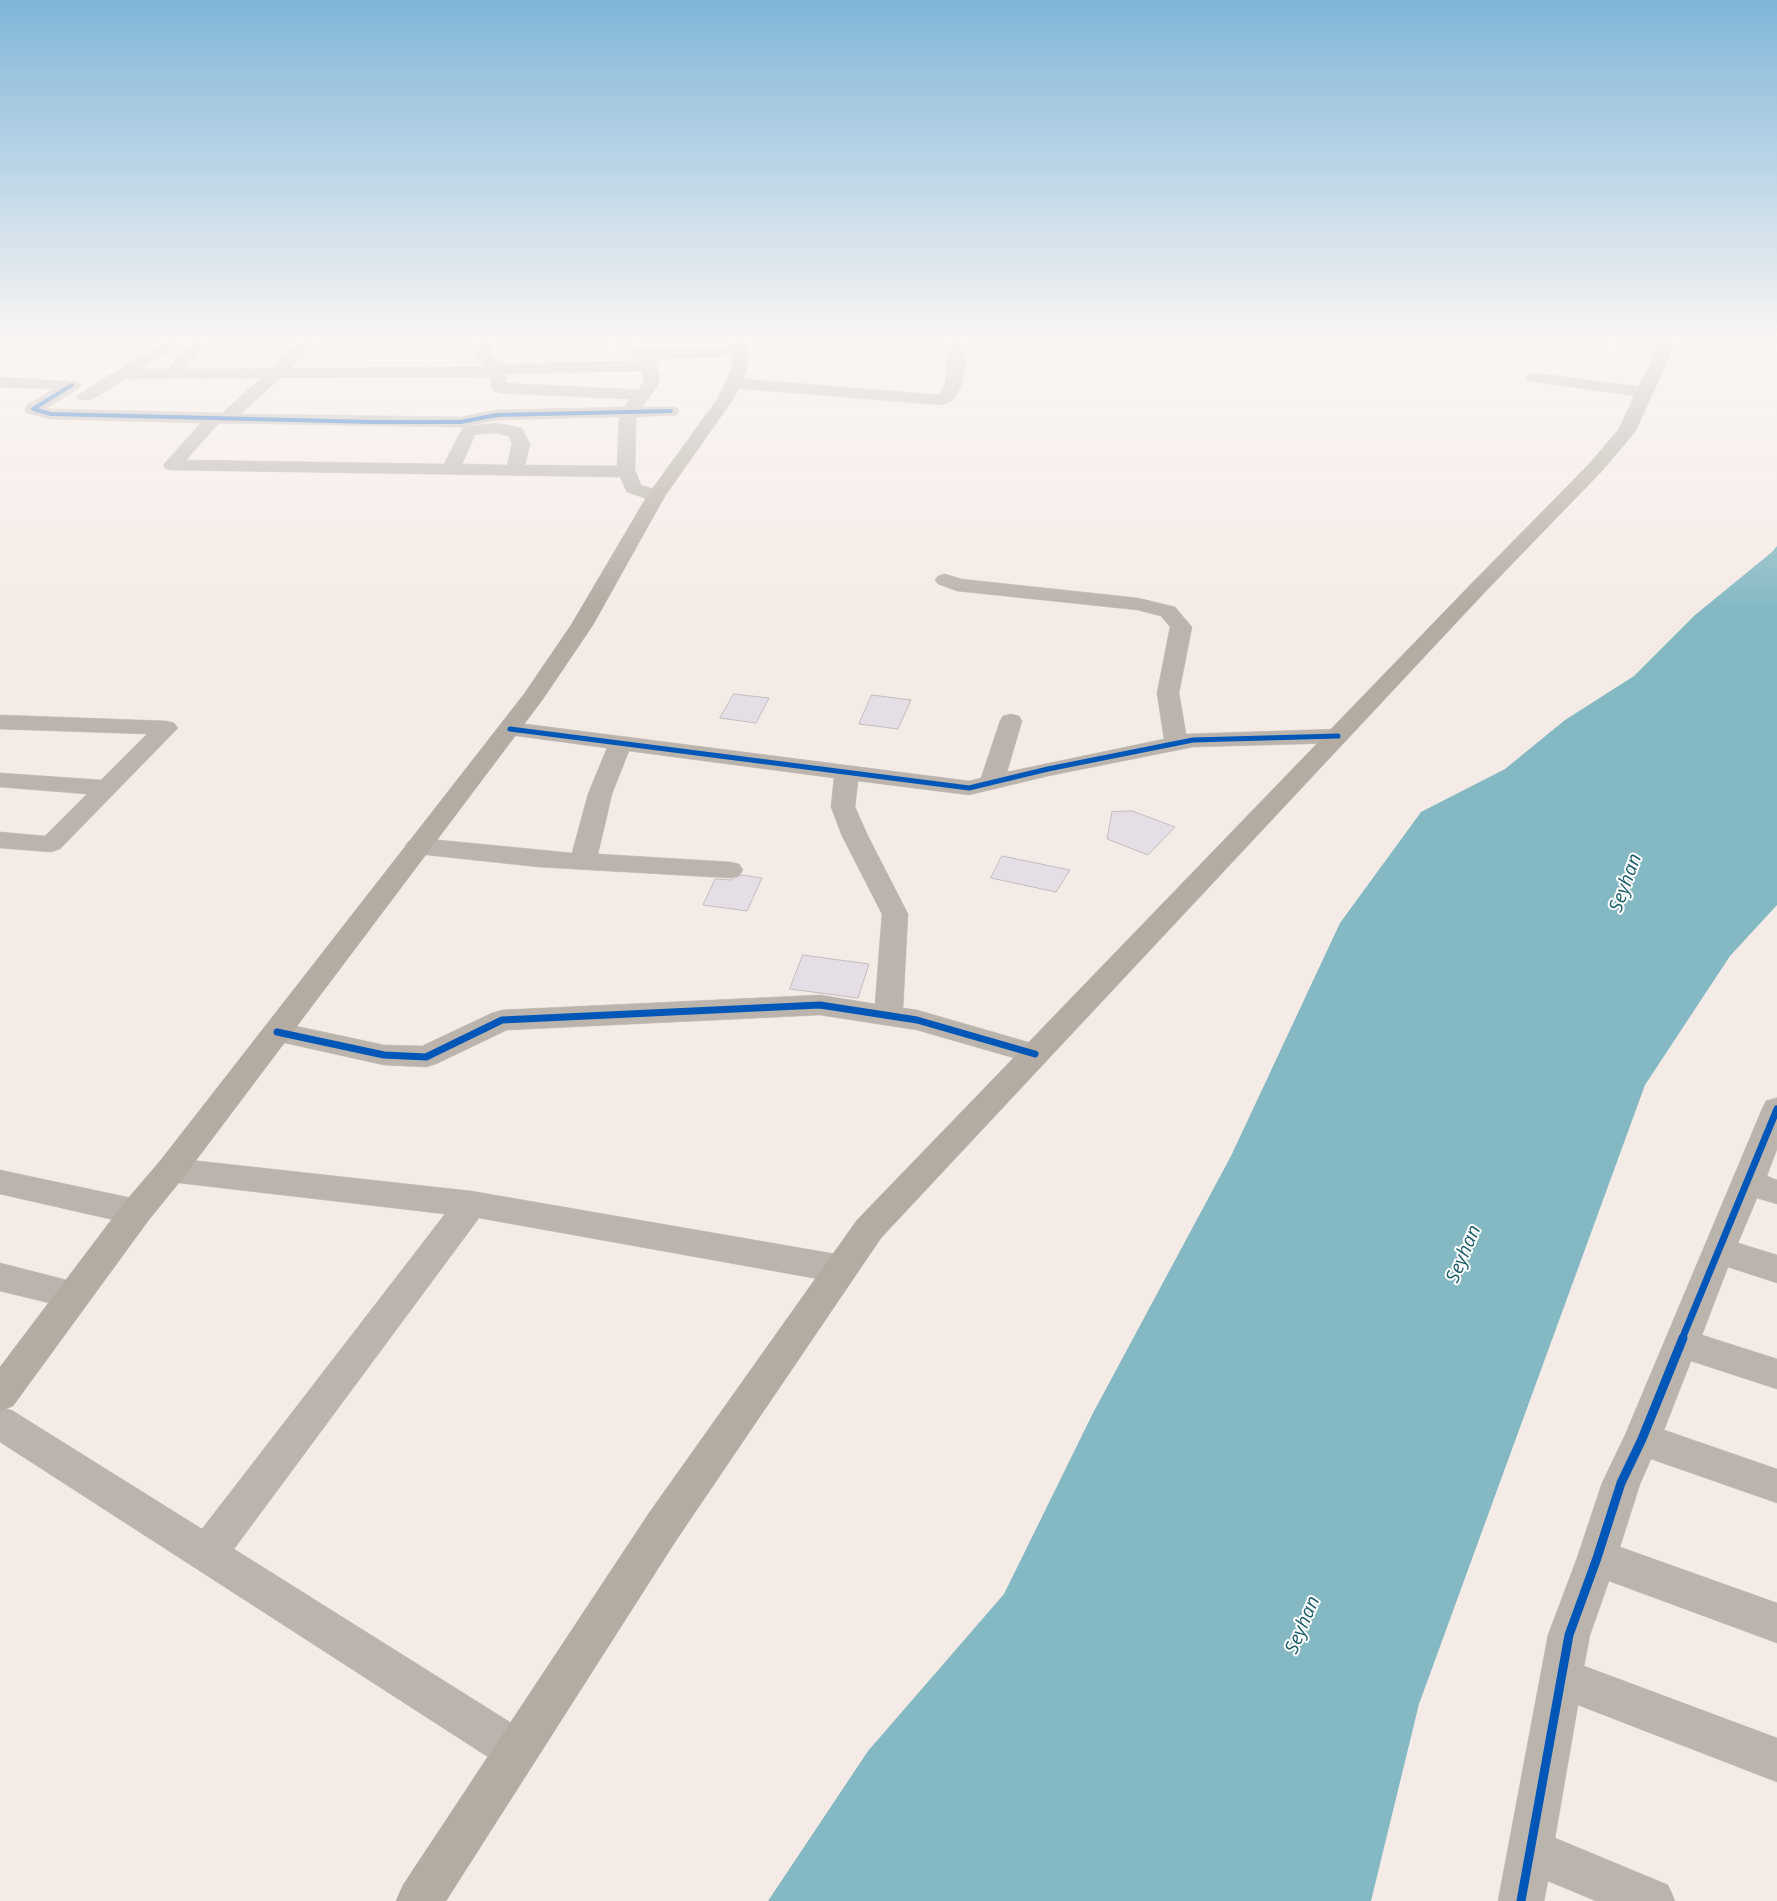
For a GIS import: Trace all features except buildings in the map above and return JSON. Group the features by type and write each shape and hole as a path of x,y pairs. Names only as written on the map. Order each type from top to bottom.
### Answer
{"main road":[{"path":"5,1381 74,1295 136,1212 171,1170 418,846 510,729 582,625 656,496 702,431"},
{"path":"419,1901 663,1526 869,1229 1595,468 1627,431"}],"street":[{"path":"207,431 172,465 627,472"},
{"path":"450,470 463,431"},
{"path":"509,431 516,432 521,444 515,471"},
{"path":"628,431 627,472 633,488 656,496"},
{"path":"945,580 957,586 1138,604 1168,611 1181,627 1168,693 1176,744"},
{"path":"992,782 1012,720"},
{"path":"0,722 166,728 51,844 0,840"},
{"path":"510,729 969,788 1193,740 1338,736"},
{"path":"583,862 600,794 621,742"},
{"path":"847,772 843,807 855,836 896,914 888,1015"},
{"path":"0,780 107,788"},
{"path":"418,846 583,862 730,870"},
{"path":"277,1032 384,1055 426,1057 502,1020 820,1005 917,1020 1035,1054"},
{"path":"1521,1901 1538,1834 1569,1635 1597,1558 1621,1483 1642,1439 1718,1250 1762,1188 1775,1120"},
{"path":"171,1170 471,1204 841,1269"},
{"path":"0,1182 136,1212"},
{"path":"208,1554 471,1204"},
{"path":"1718,1250 1777,1270"},
{"path":"0,1277 74,1295"},
{"path":"1681,1343 1777,1374"},
{"path":"0,1422 517,1751"},
{"path":"1642,1439 1777,1486"},
{"path":"1597,1558 1777,1623"},
{"path":"1562,1678 1777,1760"},
{"path":"1538,1834 1539,1901"},
{"path":"1538,1834 1652,1901"}],"water":[{"name":"Seyhan","path":"1777,546 1777,905 1730,956 1645,1085 1419,1704 1371,1901 768,1901 868,1751 1004,1594 1093,1413 1231,1156 1340,923 1421,812 1505,769 1565,720 1634,676 1695,615"}],"cycle path":[{"path":"510,729 969,788 1048,769 1193,740 1338,736"},
{"path":"277,1032 384,1055 426,1057 502,1020 820,1005 917,1020 1035,1054"},
{"path":"1521,1901 1569,1635 1597,1558 1621,1483 1642,1439 1777,1109"}]}
